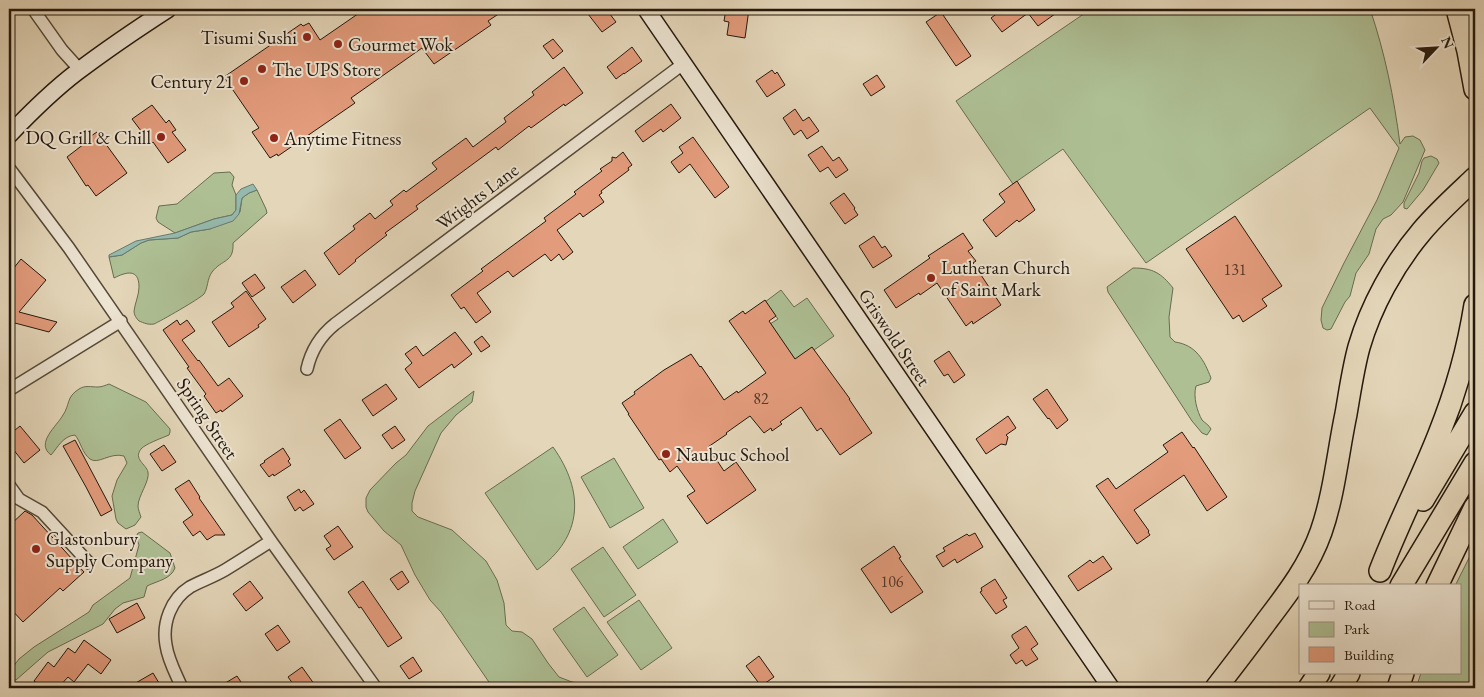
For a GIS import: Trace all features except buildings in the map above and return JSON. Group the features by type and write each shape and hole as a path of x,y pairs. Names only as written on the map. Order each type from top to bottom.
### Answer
{"highway":[{"path":"1457,9 1468,51 1475,89"},
{"path":"1216,688 1293,586 1307,564 1317,543 1328,508 1360,346 1381,295 1402,258 1421,232 1475,178"},
{"path":"1376,578 1431,454 1449,408 1466,349 1475,305"},
{"path":"1376,578 1475,413"},
{"path":"1403,584 1475,463"},
{"path":"1438,584 1475,507"},
{"path":"1310,688 1317,674"},
{"path":"1340,688 1348,674"},
{"path":"1398,688 1403,674"}],"main road":[{"path":"9,135 51,94 80,70 168,9"},
{"name":"Griswold Street","path":"646,9 1111,688"}],"street":[{"path":"33,9 62,50 80,70"},
{"name":"Wrights Lane","path":"307,369 316,345 334,324 684,64"},
{"name":"Spring Street","path":"9,168 64,241 271,541 376,688"},
{"path":"9,390 120,321"},
{"path":"9,484 19,499 42,512 88,563"},
{"path":"182,688 165,642 166,624 171,609 180,596 189,588 226,569 271,541"}],"green space":[{"path":"1091,9 1370,9 1388,76 1400,144 1405,137 1413,136 1420,140 1425,150 1403,202 1391,215 1383,219 1376,229 1369,254 1356,273 1350,296 1331,329 1323,328 1321,320 1322,308 1377,200 1399,148 1370,108 1146,263 1063,149 1013,184 956,101"},
{"path":"1431,156 1437,159 1439,163 1423,190 1407,209 1404,208 1404,203 1419,173 1422,161 1424,158"},
{"path":"230,172 234,177 232,185 236,195 236,210 232,215 214,219 175,233 158,222 156,218 159,206 177,204 214,173"},
{"path":"257,190 267,213 233,243 232,254 212,272 204,294 154,324 139,321 134,311 139,290 137,277 134,274 127,273 114,278 109,257 122,255 149,240 178,238 191,232 210,229 240,212 242,198"},
{"path":"1133,268 1156,272 1173,288 1169,317 1170,337 1175,342 1188,346 1198,354 1211,378 1209,382 1196,386 1195,390 1195,399 1202,420 1211,429 1207,435 1202,433 1192,421 1108,292 1107,287"},
{"path":"781,290 794,307 807,298 834,336 797,362 770,324 778,319 765,302"},
{"path":"109,384 146,402 170,429 169,435 146,445 139,453 139,459 148,472 138,507 141,517 135,525 126,529 116,519 112,496 117,480 127,463 124,456 119,455 101,460 90,459 85,454 75,435 67,437 51,455 45,445 46,440 63,415 70,398 75,392 88,386 99,387"},
{"path":"474,391 472,402 456,415 441,433 415,491 412,511 418,517 452,530 486,561 497,580 504,603 506,625 512,631 522,632 532,639 559,677 572,682 612,688 493,688 441,612 430,600 415,575 401,545 384,531 368,512 366,498 370,490 406,455 428,426"},
{"path":"553,447 570,481 574,497 574,513 571,528 563,543 552,557 537,570 485,493"},
{"path":"614,458 644,508 610,528 581,477"},
{"path":"663,519 678,542 638,569 623,547"},
{"path":"142,532 170,553 175,568 173,572 147,586 144,597 123,603 115,609 103,624 48,652 16,680 9,680 9,672 19,659 34,647 89,612 93,605 130,578 139,545 136,537 138,533"},
{"path":"1475,546 1475,688 1416,688 1421,674 1462,674 1462,584 1456,584"},
{"path":"603,547 636,595 604,617 571,569"},
{"path":"639,600 672,648 641,670 607,622"},
{"path":"584,607 618,655 587,677 553,629"}],"water":[{"path":"253,184 257,190 242,198 239,214 233,221 210,229 191,232 178,238 149,240 122,255 109,257 109,255 136,241 175,233 214,219 232,215 236,210 236,195 241,189"}],"place":[{"name":"Tisumi Sushi","path":"307,37"},
{"name":"Gourmet Wok","path":"338,44"},
{"name":"The UPS Store","path":"262,69"},
{"name":"Century 21","path":"244,81"},
{"name":"DQ Grill & Chill","path":"161,137"},
{"name":"Anytime Fitness","path":"274,138"},
{"name":"Lutheran Church of Saint Mark","path":"931,278"},
{"name":"Naubuc School","path":"666,454"},
{"name":"Glastonbury Supply Company","path":"36,549"}]}
